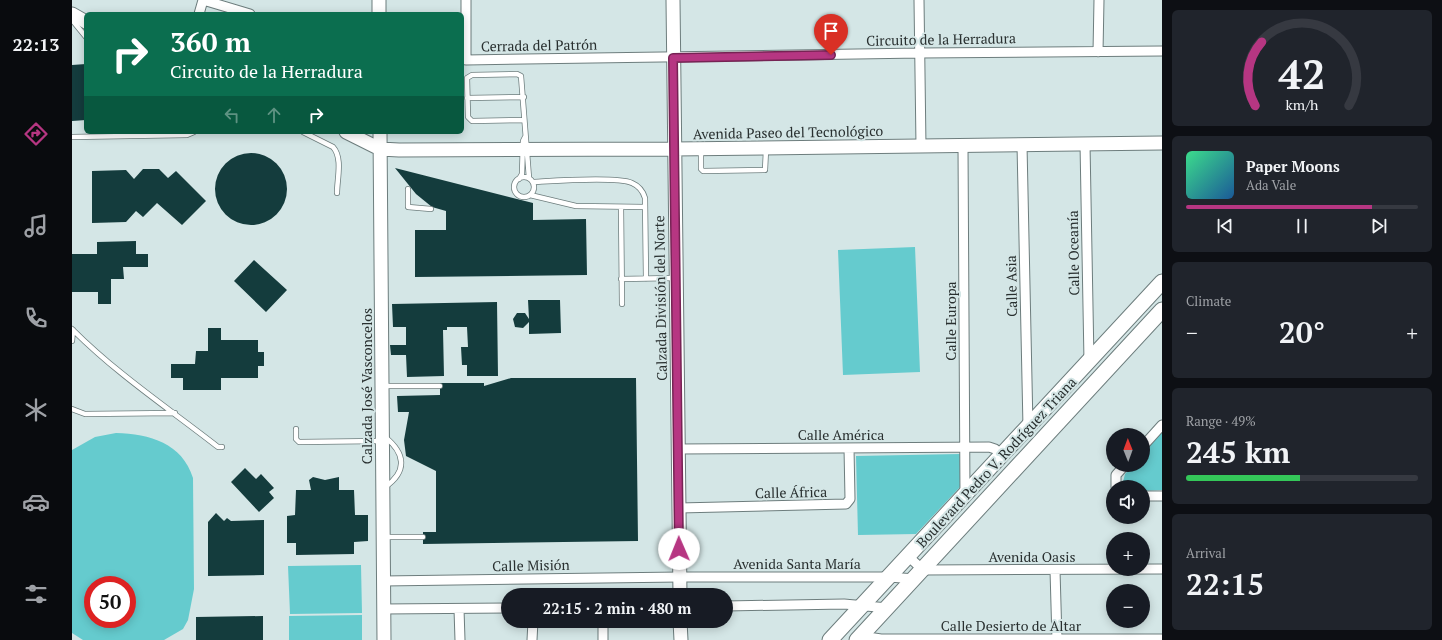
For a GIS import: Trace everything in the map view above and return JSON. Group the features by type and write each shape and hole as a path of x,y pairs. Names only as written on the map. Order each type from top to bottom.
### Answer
{"main road":[{"path":"379,0 379,12"},
{"name":"Calzada División del Norte","path":"672,0 680,588"},
{"path":"72,14 84,21"},
{"name":"Avenida Paseo del Tecnológico","path":"350,134 380,149 399,150 525,145 701,149 1162,143"},
{"name":"Calzada José Vasconcelos","path":"380,134 384,640"},
{"name":"Boulevard Pedro V. Rodríguez Triana","path":"830,640 1162,282"},
{"name":"Boulevard Pedro V. Rodríguez Triana","path":"859,638 919,575 1162,310"},
{"path":"1077,402 1090,377 1089,361"},
{"path":"680,628 681,640"}],"street":[{"path":"200,12 203,0 245,12"},
{"name":"Cerrada del Patrón","path":"466,0 466,60 673,58"},
{"path":"919,0 920,146"},
{"path":"1098,52 1099,0"},
{"name":"Circuito de la Herradura","path":"673,58 920,53 1162,51"},
{"name":"Calle Oceanía","path":"1085,144 1089,361"},
{"name":"Calle Asia","path":"1022,145 1028,427"},
{"name":"Calle Europa","path":"964,146 965,496"},
{"path":"1150,438 1162,425"},
{"name":"Calle América","path":"678,449 989,447 995,449 1003,455"},
{"name":"Calle África","path":"679,508 846,504 850,499 849,448"},
{"path":"1150,496 1162,496"},
{"path":"909,556 919,575"},
{"name":"Avenida Oasis","path":"919,575 1055,570 1162,569"},
{"path":"1055,570 1057,639"},
{"name":"Avenida Santa María","path":"680,577 889,577 919,575"},
{"name":"Calle Misión","path":"383,581 680,577"},
{"path":"733,606 844,604 888,608"},
{"path":"383,609 501,608"},
{"path":"459,609 460,640"},
{"path":"532,640 533,628"},
{"path":"603,628 603,640"},
{"name":"Calle Desierto de Altar","path":"859,638 1162,638"}],"lane":[{"path":"72,20 84,35"},
{"path":"524,120 472,121 468,117 467,78 472,75 517,74 521,76 523,80 524,97 525,145 529,178 533,182 534,187 530,195"},
{"path":"467,98 524,97"},
{"path":"72,137 185,134"},
{"path":"307,134 333,147 336,151 338,159 336,193"},
{"path":"525,145 522,174 514,189 517,194 526,197 530,195 576,206 646,206"},
{"path":"701,149 702,170 711,171 765,170 766,148"},
{"path":"518,180 522,178 529,178"},
{"path":"533,182 625,181 632,183 643,192 646,206 646,279"},
{"path":"408,189 408,207 431,209"},
{"path":"621,207 622,304"},
{"path":"621,279 676,278"},
{"path":"72,341 73,329"},
{"path":"73,329 120,374 218,447 222,447"},
{"path":"382,386 440,386"},
{"path":"72,409 85,414 175,414"},
{"path":"296,429 296,440 299,442 382,438 398,450 401,461 399,473 382,490"},
{"path":"383,537 423,537"}],"shaded area":[{"path":"915,247 920,372 843,375 838,250"},
{"path":"1162,432 1162,490 1150,491 1150,480 1124,480 1127,472 1150,472 1150,445"},
{"path":"116,433 129,434 152,438 163,443 181,456 188,466 193,478 194,589 188,620 183,629 164,640 83,640 72,633 72,450 95,437"},
{"path":"960,454 960,487 916,534 858,535 856,456"},
{"path":"361,565 362,613 290,614 288,566"},
{"path":"362,615 362,640 289,640 289,616"}],"building":[{"path":"84,64 84,120 72,121 72,65"},
{"path":"251,153 271,159 281,169 287,189 281,209 271,219 251,225 231,219 221,209 215,189 221,169 231,159"},
{"path":"395,168 533,203 533,220 586,219 587,275 415,277 415,230 446,230 446,211 432,207 416,194"},
{"path":"143,169 159,169 168,178 176,171 206,201 182,225 157,203 143,217 136,211 126,222 92,223 92,171 126,170 134,179"},
{"path":"136,241 136,254 148,254 148,267 123,267 124,279 111,279 111,304 98,304 98,292 72,292 72,254 97,254 97,242"},
{"path":"254,260 287,290 266,312 234,281"},
{"path":"528,300 560,300 561,333 529,334 529,322 523,328 515,327 513,319 517,313 525,313 529,319"},
{"path":"497,302 498,376 467,376 467,365 462,365 461,347 468,347 467,327 447,327 447,330 443,330 444,376 407,377 406,355 391,355 390,345 406,345 406,327 393,327 392,304"},
{"path":"208,328 221,328 221,340 258,340 258,352 264,352 264,366 258,366 258,378 221,378 221,390 183,390 183,378 171,378 171,364 195,364 196,351 208,351"},
{"path":"511,378 636,378 638,541 423,544 423,532 436,532 436,471 406,456 404,440 409,412 398,412 397,396 440,395 440,383 484,383 484,386"},
{"path":"245,468 256,479 261,474 274,488 269,492 274,498 259,512 231,482"},
{"path":"313,477 325,480 339,477 339,490 354,490 355,515 368,515 368,541 354,542 354,554 296,555 296,543 287,543 287,516 295,515 296,490 311,490 309,480"},
{"path":"216,513 224,521 227,518 231,521 264,520 264,575 208,576 208,522"},
{"path":"263,616 263,640 196,640 196,617"}],"route":[{"path":"679,549 673,58 831,55"}]}
